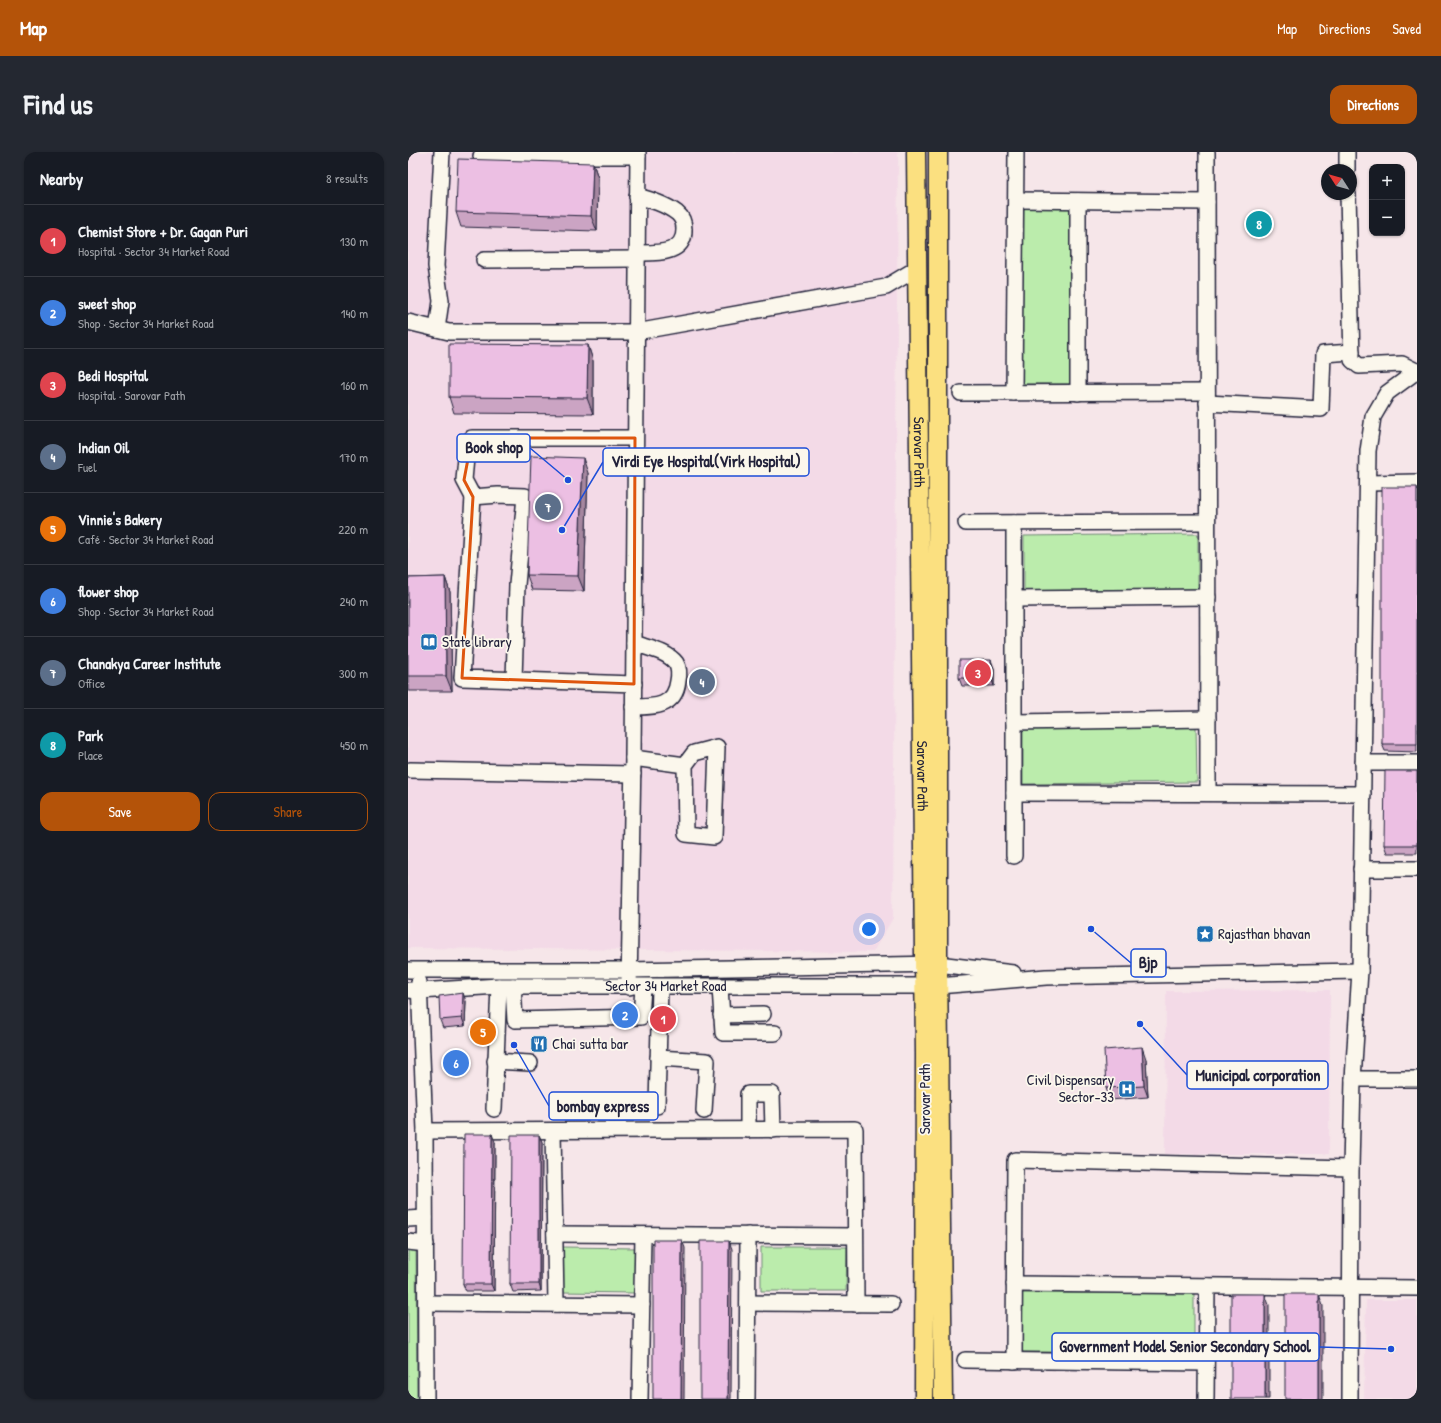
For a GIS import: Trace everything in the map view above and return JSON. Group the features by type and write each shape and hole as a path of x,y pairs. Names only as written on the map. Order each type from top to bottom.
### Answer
{"main road":[{"name":"Sarovar Path","path":"916,152 916,269 931,964"},
{"name":"Sarovar Path","path":"924,1399 931,986 938,152"},
{"name":"Sarovar Path","path":"931,986 943,1399"}],"street":[{"path":"437,329 441,301 436,266 442,152"},
{"path":"1014,393 1016,152"},
{"path":"1206,152 1208,792"},
{"path":"1347,152 1347,164"},
{"path":"480,156 638,154 634,684 629,970 636,987 641,1017 515,1020 506,986"},
{"path":"484,260 637,256 678,247 683,239 684,221 678,214 656,202 637,196"},
{"path":"1016,200 1207,202"},
{"path":"1348,200 1352,360 1359,366 1402,364 1416,371 1387,392 1373,417 1368,451 1360,971 1353,1079 1351,1168 1350,1399"},
{"path":"1078,201 1078,393"},
{"path":"408,322 449,332 636,332 886,287 916,269"},
{"path":"961,393 1078,393 1207,397 1321,409 1322,354 1352,352"},
{"path":"634,684 462,678 473,497 464,480 466,458 472,438 635,438"},
{"path":"1368,483 1417,482"},
{"path":"473,497 498,495 525,496 517,585 514,679"},
{"path":"966,523 1207,522"},
{"path":"1014,523 1014,856"},
{"path":"1014,600 1208,598"},
{"path":"633,707 662,705 672,698 677,691 679,676 676,664 668,656 634,643"},
{"path":"1014,722 1208,719"},
{"path":"718,748 714,837 686,834 685,765 694,753 718,748"},
{"path":"633,758 685,765"},
{"path":"1363,763 1417,763"},
{"path":"410,770 633,774"},
{"path":"1014,793 1208,792 1363,794"},
{"path":"1361,869 1417,869"},
{"path":"426,1399 425,1132 414,991 414,970 629,970 931,964 1046,977 1360,971"},
{"name":"Sector 34 Market Road","path":"414,991 506,986 931,986 1046,977"},
{"path":"494,1109 496,1061 506,986"},
{"path":"720,986 723,1033 775,1033"},
{"path":"657,1106 660,987"},
{"path":"721,1015 763,1014"},
{"path":"658,1058 707,1061 704,1111"},
{"path":"496,1061 530,1063"},
{"path":"1353,1079 1417,1079"},
{"path":"748,1130 748,1094 772,1094 773,1130"},
{"path":"425,1132 855,1129 856,1304"},
{"path":"553,1131 556,1304"},
{"path":"1014,1361 1015,1160 1351,1168"},
{"path":"408,1219 425,1218"},
{"path":"555,1234 855,1236"},
{"path":"640,1399 643,1235"},
{"path":"747,1399 748,1235"},
{"path":"408,1242 426,1244"},
{"path":"1014,1284 1417,1288"},
{"path":"1206,1399 1207,1286"},
{"path":"426,1303 642,1305"},
{"path":"748,1303 891,1304"},
{"path":"965,1360 1206,1363"}],"highlighted area":[{"path":"472,438 635,438 634,684 462,678 473,497 464,480"}],"shaded area":[{"path":"408,152 898,152 893,918 873,952 408,948"},
{"path":"1330,990 1329,1154 1165,1154 1166,991"},
{"path":"1366,1300 1417,1300 1417,1399 1364,1399"}],"green space":[{"path":"1021,208 1072,208 1072,384 1021,384"},
{"path":"1198,534 1198,589 1024,591 1024,536"},
{"path":"1196,727 1197,782 1023,784 1023,729"},
{"path":"408,1234 416,1234 417,1399 408,1399"},
{"path":"562,1247 637,1248 636,1293 562,1292"},
{"path":"761,1247 847,1247 846,1291 761,1291"},
{"path":"1022,1293 1194,1293 1194,1352 1022,1352"}],"building":[{"path":"458,159 593,163 591,216 456,212"},
{"path":"449,344 588,345 587,398 449,397"},
{"path":"531,456 583,458 578,576 527,575"},
{"path":"1382,487 1417,487 1417,744 1382,744"},
{"name":"State library","path":"445,577 446,676 408,676 408,578"},
{"path":"959,660 991,660 991,678 959,678"},
{"path":"1385,771 1417,771 1417,845 1384,845"},
{"path":"463,993 462,1018 440,1020 439,996"},
{"path":"1142,1047 1144,1086 1106,1088 1104,1050"},
{"path":"464,1134 492,1134 491,1284 463,1284"},
{"path":"511,1135 539,1135 539,1284 510,1284"},
{"path":"653,1240 682,1240 681,1399 653,1399"},
{"path":"700,1241 729,1241 728,1399 700,1399"},
{"path":"1231,1294 1265,1294 1265,1399 1231,1399"},
{"path":"1285,1294 1319,1294 1319,1399 1285,1399"}],"place":[{"name":"Park","path":"1259,224"},
{"name":"Book shop","path":"568,480"},
{"name":"Chanakya Career Institute","path":"548,507"},
{"name":"Virdi Eye Hospital(Virk Hospital)","path":"562,530"},
{"name":"State library","path":"429,642"},
{"name":"Bedi Hospital","path":"978,673"},
{"name":"Indian Oil","path":"702,682"},
{"name":"Bjp","path":"1091,929"},
{"name":"Rajasthan bhavan","path":"1205,934"},
{"name":"sweet shop","path":"625,1015"},
{"name":"Chemist Store + Dr. Gagan Puri","path":"663,1019"},
{"name":"Municipal corporation","path":"1140,1024"},
{"name":"Vinnie's Bakery","path":"483,1032"},
{"name":"Chai sutta bar","path":"539,1044"},
{"name":"bombay express","path":"514,1045"},
{"name":"flower shop","path":"456,1063"},
{"name":"Civil Dispensary Sector-33","path":"1127,1089"},
{"name":"Government Model Senior Secondary School","path":"1391,1349"}]}
